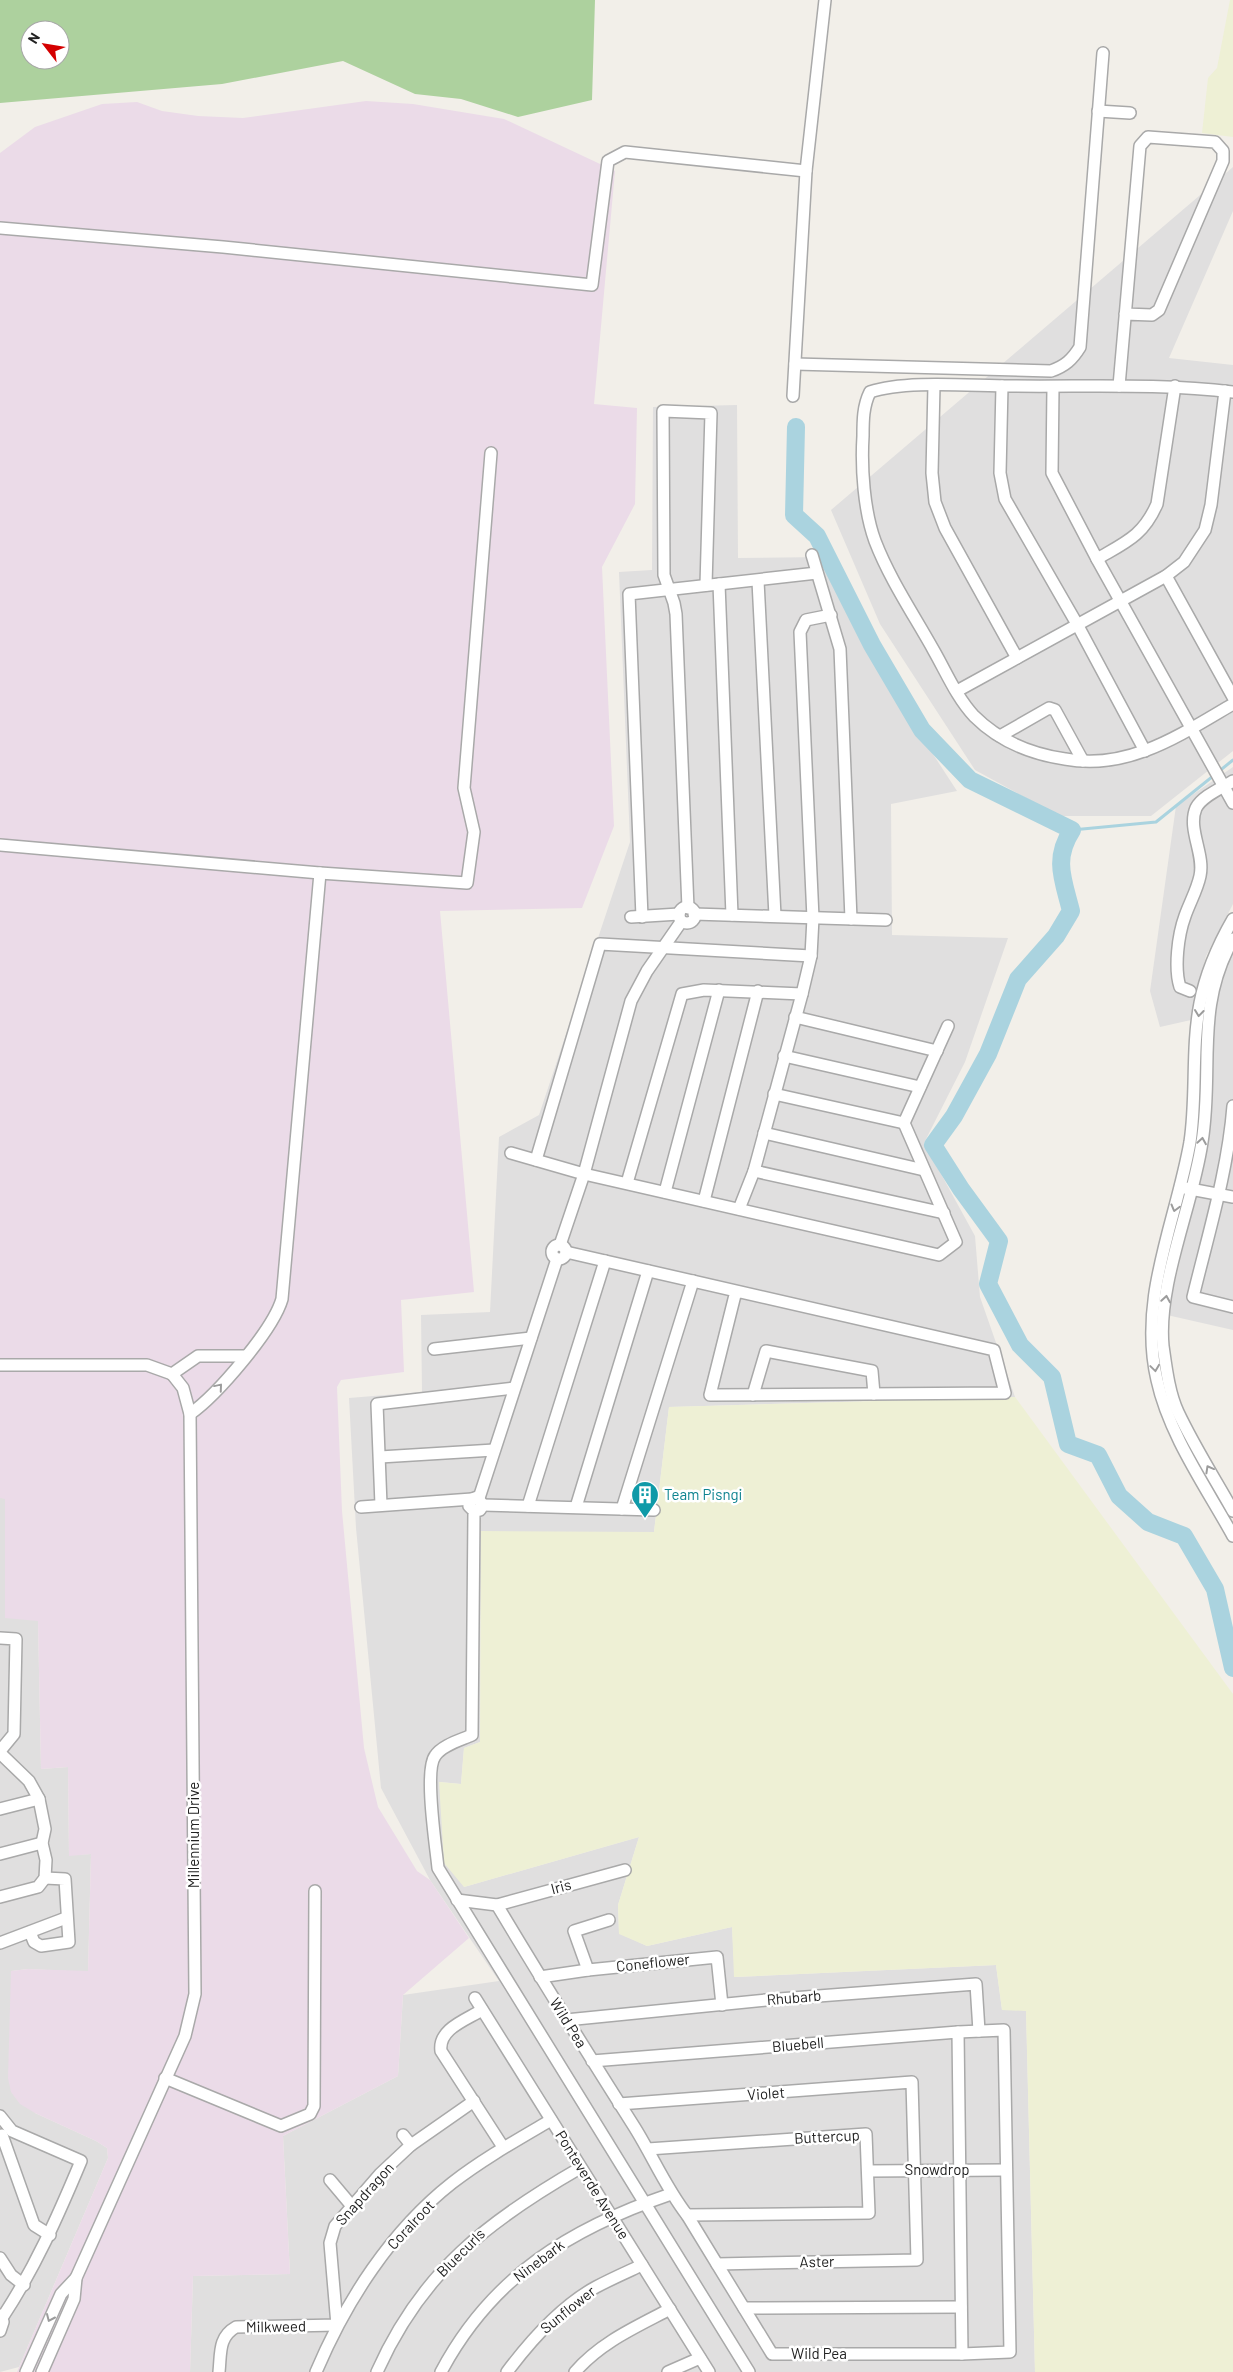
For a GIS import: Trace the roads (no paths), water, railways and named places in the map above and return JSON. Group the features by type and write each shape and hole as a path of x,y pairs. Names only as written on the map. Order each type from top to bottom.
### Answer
{"street":[{"path":"793,396 806,171 825,0"},
{"path":"794,364 1051,371 1062,367 1073,358 1080,348 1103,53"},
{"path":"1098,111 1130,113"},
{"path":"1119,386 1125,314 1140,146 1148,137 1215,142 1223,151 1223,161 1159,310 1152,315 1125,314"},
{"path":"0,228 223,247 592,285 608,160 625,152 806,171"},
{"path":"934,385 932,473 935,502 945,528 1017,658"},
{"path":"957,691 1166,576 1184,562 1205,530 1211,506 1229,391 1175,386 1053,387 934,385 881,388 870,392 864,402 861,466 875,539 893,578 957,691 973,715 1000,736 1015,745 1041,754 1083,761 1115,761 1145,751 1192,728 1233,704"},
{"path":"1002,386 1000,473 1005,499 1077,624 1145,751"},
{"path":"1097,559 1139,534 1151,519 1161,487 1175,386"},
{"path":"1053,387 1052,474 1097,559 1192,728 1229,783 1233,804"},
{"path":"706,585 711,413 663,411 664,575 676,614 686,914 647,971 632,1001 561,1252 477,1503 472,1735 450,1744 434,1756 430,1773 438,1868 749,2372"},
{"path":"0,845 320,873 468,882 474,832 464,788 491,452"},
{"path":"812,555 840,649 851,919"},
{"path":"817,573 628,594 637,917 686,914 886,920"},
{"path":"1166,576 1233,697"},
{"path":"758,581 775,916"},
{"path":"719,584 732,915"},
{"path":"739,1209 754,1171 811,956 813,918 800,632 806,620 831,614"},
{"path":"1000,736 1049,708 1055,710 1083,761"},
{"path":"1190,991 1180,987 1176,965 1184,917 1201,876 1202,858 1193,820 1197,807 1229,783"},
{"path":"190,1414 206,1403 245,1356 278,1313 282,1299 320,873"},
{"path":"1233,919 1217,946 1200,1003 1194,1107 1186,1189 1166,1299 1163,1344 1168,1379 1177,1411 1233,1511"},
{"path":"1233,939 1215,979 1206,1029 1207,1109 1202,1144 1162,1255 1153,1298 1151,1343 1156,1380 1166,1416 1233,1536"},
{"path":"536,1160 600,944 811,956"},
{"path":"627,1183 682,994 704,990 719,990 802,994"},
{"path":"665,1192 719,990"},
{"path":"704,1201 758,991"},
{"path":"795,1017 937,1051"},
{"path":"511,1153 584,1174 939,1255 956,1242 904,1123 948,1026"},
{"path":"784,1056 920,1087"},
{"path":"774,1094 904,1123"},
{"path":"1233,1106 1232,1124 1218,1194 1193,1297 1233,1307"},
{"path":"764,1133 924,1170"},
{"path":"754,1171 944,1213"},
{"path":"1186,1189 1233,1197"},
{"path":"561,1252 605,1261 994,1350 1005,1393 710,1395 736,1291"},
{"path":"528,1506 605,1261"},
{"path":"576,1507 648,1271"},
{"path":"622,1509 693,1281"},
{"path":"434,1349 532,1338"},
{"path":"753,1395 766,1350 872,1371 874,1394"},
{"path":"0,1365 147,1365 172,1374 198,1356 245,1356"},
{"name":"Millennium Drive","path":"42,2372 74,2299 76,2278 185,2036 195,1994 190,1414 183,1388 172,1374"},
{"path":"381,1505 377,1404 514,1388"},
{"path":"380,1457 494,1450"},
{"path":"361,1507 477,1503 654,1510"},
{"path":"0,1638 16,1639 14,1734 0,1752 29,1781 39,1799 45,1829 42,1843 46,1860 46,1878 38,1887 0,1897"},
{"path":"0,1810 39,1799"},
{"path":"0,1854 42,1843"},
{"name":"Iris","path":"497,1905 625,1870"},
{"path":"30,1932 34,1942 41,1946 69,1942 65,1879 46,1878"},
{"path":"165,2078 281,2126 310,2114 314,2106 315,1891"},
{"path":"457,1900 497,1905"},
{"name":"Wild Pea","path":"497,1905 566,2020 648,2149 671,2194 687,2215 772,2354 962,2354 1010,2352 1005,2170 1004,2030"},
{"path":"0,1943 66,1918"},
{"path":"588,1970 574,1931 609,1920"},
{"name":"Coneflower","path":"540,1977 588,1970 717,1957 722,2006"},
{"name":"Rhubarb","path":"566,2020 976,1984 979,2030"},
{"name":"Ponteverde Avenue","path":"475,1998 709,2372"},
{"path":"482,2010 446,2033 440,2043 441,2051 503,2148"},
{"name":"Bluebell","path":"592,2061 979,2030 1004,2030"},
{"path":"958,2032 962,2354"},
{"name":"Violet","path":"619,2104 912,2082 915,2170"},
{"name":"Snapdragon","path":"337,2325 331,2235 335,2226 351,2205 411,2145 474,2101"},
{"path":"0,2116 34,2225 50,2235"},
{"name":"Coralroot","path":"316,2372 337,2325 381,2257 418,2215 450,2185 503,2148 551,2120"},
{"path":"0,2331 1,2317 24,2285 50,2235 81,2161 5,2134"},
{"name":"Buttercup","path":"648,2149 866,2134 869,2213 687,2215"},
{"path":"402,2136 411,2145"},
{"name":"Bluecurls","path":"377,2372 395,2334 425,2291 451,2260 490,2225 527,2199 580,2168"},
{"name":"Aster","path":"717,2264 917,2260 915,2170"},
{"name":"Snowdrop","path":"868,2171 1005,2170"},
{"path":"330,2180 351,2205"},
{"name":"Ninebark","path":"441,2372 469,2325 486,2305 519,2275 562,2242 610,2216 671,2194"},
{"path":"0,2258 10,2275 24,2285"},
{"name":"Sunflower","path":"507,2372 531,2341 558,2316 595,2287 642,2265"},
{"name":"Millennium Drive","path":"26,2372 61,2294 76,2278"},
{"path":"744,2308 961,2307"},
{"path":"575,2372 600,2348 618,2336 670,2309"},
{"name":"Milkweed","path":"219,2372 222,2341 227,2332 236,2328 337,2325"},
{"path":"668,2372 700,2358"}],"waterway":[{"path":"796,427 794,515 817,536 872,645 922,730 970,780 1072,830 1066,840 1061,860 1061,869 1071,911 1056,936 1018,979 988,1054 954,1116 933,1145 961,1189 999,1241 988,1284 1020,1345 1052,1377 1068,1444 1098,1455 1119,1496 1148,1522 1184,1536 1215,1589 1233,1668"},
{"path":"1072,830 1156,822 1233,760"}],"place":[{"name":"Team Pisngi","path":"645,1519"}]}
